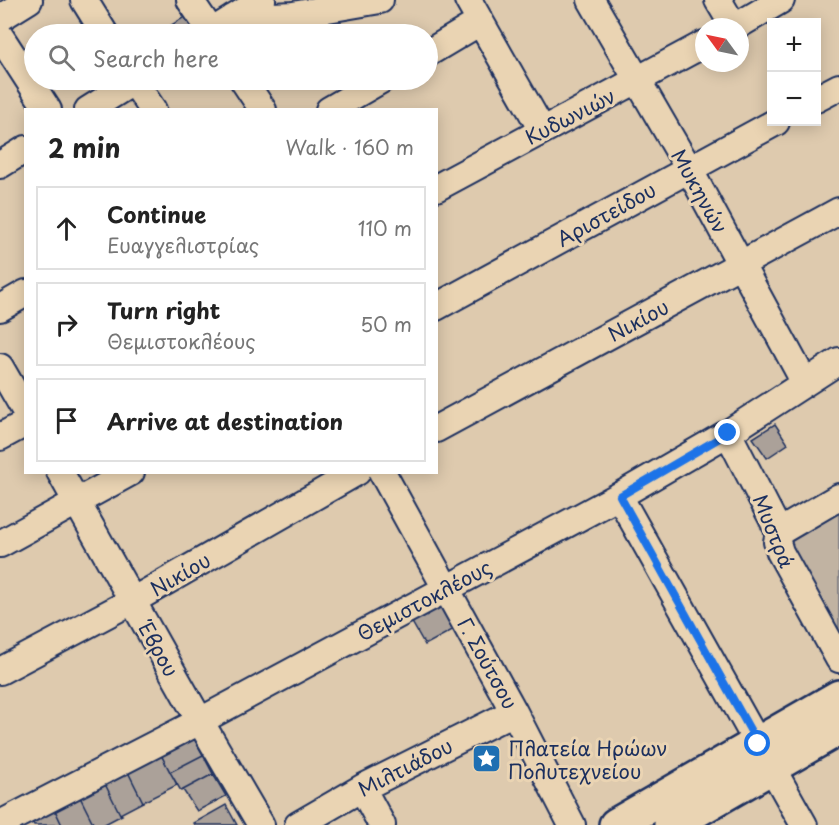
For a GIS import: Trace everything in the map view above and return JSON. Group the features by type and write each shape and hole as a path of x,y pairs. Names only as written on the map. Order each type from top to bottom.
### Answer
{"main road":[{"path":"670,825 765,756 839,697"},
{"path":"616,825 765,756 839,728"}],"street":[{"path":"0,18 29,0"},
{"path":"84,0 99,24"},
{"path":"190,0 205,24"},
{"path":"225,24 262,0"},
{"path":"233,18 293,15 380,0"},
{"path":"468,0 542,130"},
{"name":"Μυκηνών","path":"591,0 689,169 805,383"},
{"path":"718,0 729,18"},
{"path":"749,19 782,0"},
{"path":"438,46 480,22"},
{"path":"0,36 24,73"},
{"name":"Κυδωνιών","path":"438,187 695,49"},
{"path":"821,96 839,87"},
{"path":"35,90 47,108"},
{"path":"91,108 119,90"},
{"path":"140,90 152,108"},
{"path":"249,90 261,108"},
{"path":"332,108 364,90"},
{"name":"Αριστείδου","path":"438,306 769,126"},
{"path":"0,165 24,150"},
{"name":"Νικίου","path":"438,428 839,211"},
{"path":"0,308 24,294"},
{"name":"Θεμιστοκλέους","path":"0,824 200,721 620,496 728,433 839,361"},
{"path":"0,367 24,409"},
{"path":"0,437 24,424"},
{"name":"Μυστρά","path":"728,433 779,532 777,542 780,552 839,659"},
{"name":"Έβρου","path":"61,474 261,825"},
{"path":"0,544 127,474"},
{"name":"Νικίου","path":"0,671 132,601 354,474"},
{"name":"Γ. Σούτσου","path":"383,474 514,712 572,825"},
{"path":"620,496 804,825"},
{"path":"779,532 839,496"},
{"name":"Μιλτιάδου","path":"298,825 362,788 514,712"},
{"path":"362,788 382,825"}],"shaded area":[{"path":"839,513 839,630 789,543"}],"building":[{"path":"194,11 202,24 173,24"},
{"path":"775,424 788,444 767,458 753,438"},
{"path":"442,599 458,627 425,645 409,617"},
{"path":"191,733 203,755 170,772 158,749"},
{"path":"158,749 177,785 143,802 125,766"},
{"path":"203,755 213,774 181,791 170,772"},
{"path":"125,766 143,802 120,814 103,780"},
{"path":"213,774 226,796 197,811 183,790"},
{"path":"103,780 122,815 103,825 94,825 78,793"},
{"path":"78,793 94,825 62,825 53,806"},
{"path":"226,805 237,825 195,825 194,823"},
{"path":"53,806 62,825 34,825 30,818"}],"place":[{"name":"Πλατεία Ηρώων Πολυτεχνείου","path":"487,759"}],"route":[{"path":"728,433 620,496 758,744"}]}
